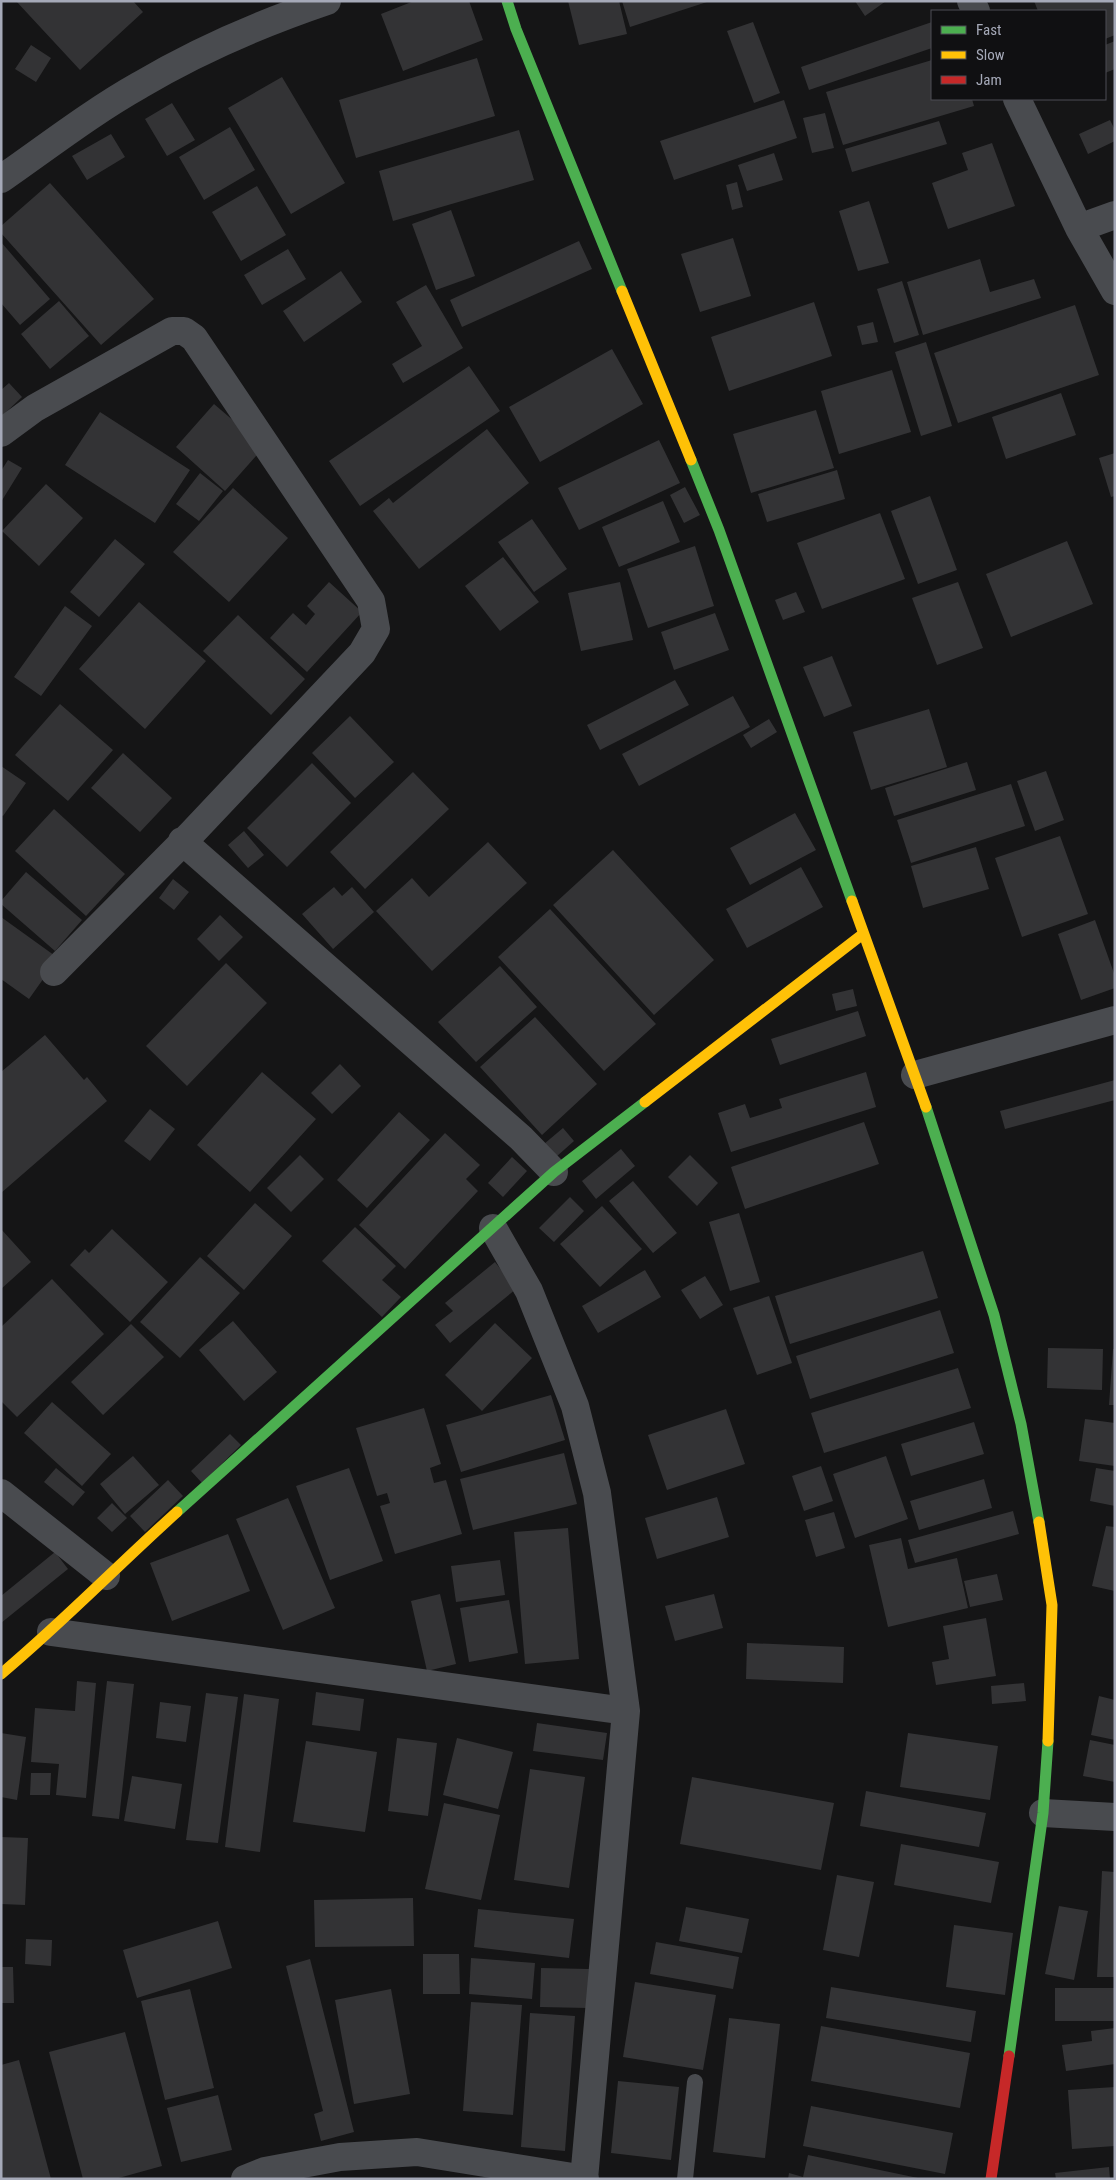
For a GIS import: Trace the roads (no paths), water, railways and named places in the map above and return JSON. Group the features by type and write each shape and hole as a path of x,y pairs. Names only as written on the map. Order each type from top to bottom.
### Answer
{"street":[{"path":"1,179 139,85 202,51 267,22 327,1"},
{"path":"507,1 516,29 720,530 863,934 915,1074 1007,1363 1046,1558 1052,1605 1051,1696 1043,1813 991,2179"},
{"path":"1017,100 1079,228 1115,291"},
{"path":"1079,228 1115,215"},
{"path":"1,433 35,408 172,330 184,331 194,338 371,601 376,629 362,653 54,972"},
{"path":"182,841 520,1138 554,1172"},
{"path":"1,1674 51,1632 106,1576 554,1172 863,934"},
{"path":"915,1074 1115,1020"},
{"path":"247,2178 265,2171 340,2157 417,2152 584,2179 626,1711 620,1647 597,1493 575,1406 529,1291 493,1228"},
{"path":"1,1494 106,1576"},
{"path":"51,1632 626,1711"},
{"path":"1043,1813 1115,1817"}],"lane":[{"path":"685,2179 695,2082"}]}
